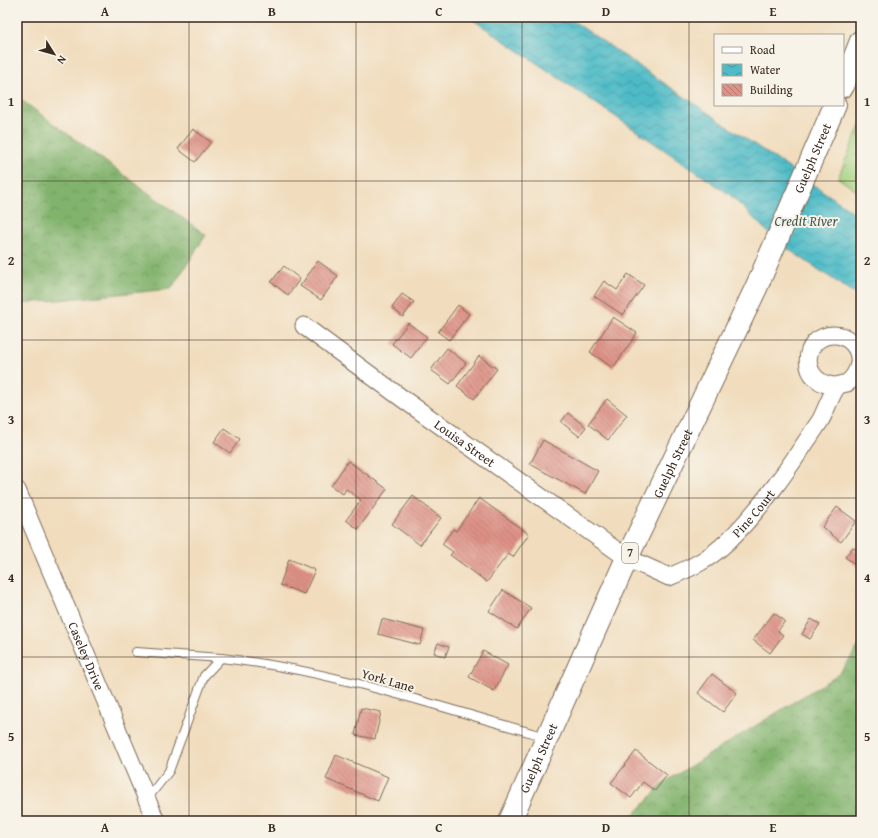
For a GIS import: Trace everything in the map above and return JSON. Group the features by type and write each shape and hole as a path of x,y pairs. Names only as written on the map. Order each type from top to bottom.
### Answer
{"main road":[{"path":"844,84 861,41"},
{"name":"Guelph Street","path":"510,821 546,737 627,558 768,260 817,151 835,106"}],"street":[{"name":"Louisa Street","path":"304,326 403,399 627,558"},
{"name":"Pine Court","path":"627,558 669,577 699,565 728,541 779,482 822,419 838,386"},
{"name":"Caseley Drive","path":"17,490 156,821"}],"lane":[{"name":"York Lane","path":"136,652 256,662 354,683 546,737"},
{"path":"147,799 169,771 204,676 221,658"}],"green space":[{"path":"17,97 206,235 171,289 17,304"},
{"path":"861,123 861,194 838,178"},
{"path":"861,643 861,821 628,821 665,782 839,674"}],"water":[{"name":"Credit River","path":"469,17 567,17 861,217 861,298 779,243 729,194"}],"building":[{"path":"193,129 211,142 195,162 178,149"},
{"path":"318,261 338,276 321,300 300,286"},
{"path":"284,266 300,279 288,295 271,282"},
{"path":"628,274 644,285 623,315 594,296 604,281 617,290"},
{"path":"402,294 414,302 403,317 392,308"},
{"path":"458,305 469,314 449,340 438,332"},
{"path":"613,317 637,333 613,368 590,352"},
{"path":"408,323 427,337 411,358 392,344"},
{"path":"447,348 466,363 450,384 431,370"},
{"path":"479,356 497,369 474,399 457,386"},
{"path":"607,399 627,415 608,440 588,424"},
{"path":"568,413 586,427 579,436 561,422"},
{"path":"224,428 240,439 230,453 214,442"},
{"path":"543,440 598,471 585,494 530,464"},
{"path":"348,461 387,489 358,529 346,520 361,500 346,489 343,494 331,486"},
{"path":"413,496 441,518 420,545 392,524"},
{"path":"479,498 529,534 513,557 508,554 487,582 450,555 453,552 442,544 453,529 456,531"},
{"path":"837,507 856,521 841,542 822,527"},
{"path":"853,547 861,553 861,569 845,557"},
{"path":"289,559 315,570 304,594 280,585"},
{"path":"503,590 531,608 517,629 489,611"},
{"path":"774,613 785,621 778,631 783,635 770,653 753,640"},
{"path":"382,619 424,630 420,645 378,634"},
{"path":"811,619 820,624 810,639 802,634"},
{"path":"438,643 449,647 445,657 434,653"},
{"path":"483,651 508,665 494,691 469,677"},
{"path":"712,674 737,693 723,712 698,693"},
{"path":"361,708 381,712 375,739 355,735"},
{"path":"636,751 667,775 655,791 643,782 631,798 611,783"},
{"path":"336,755 388,777 378,801 326,779"}]}
